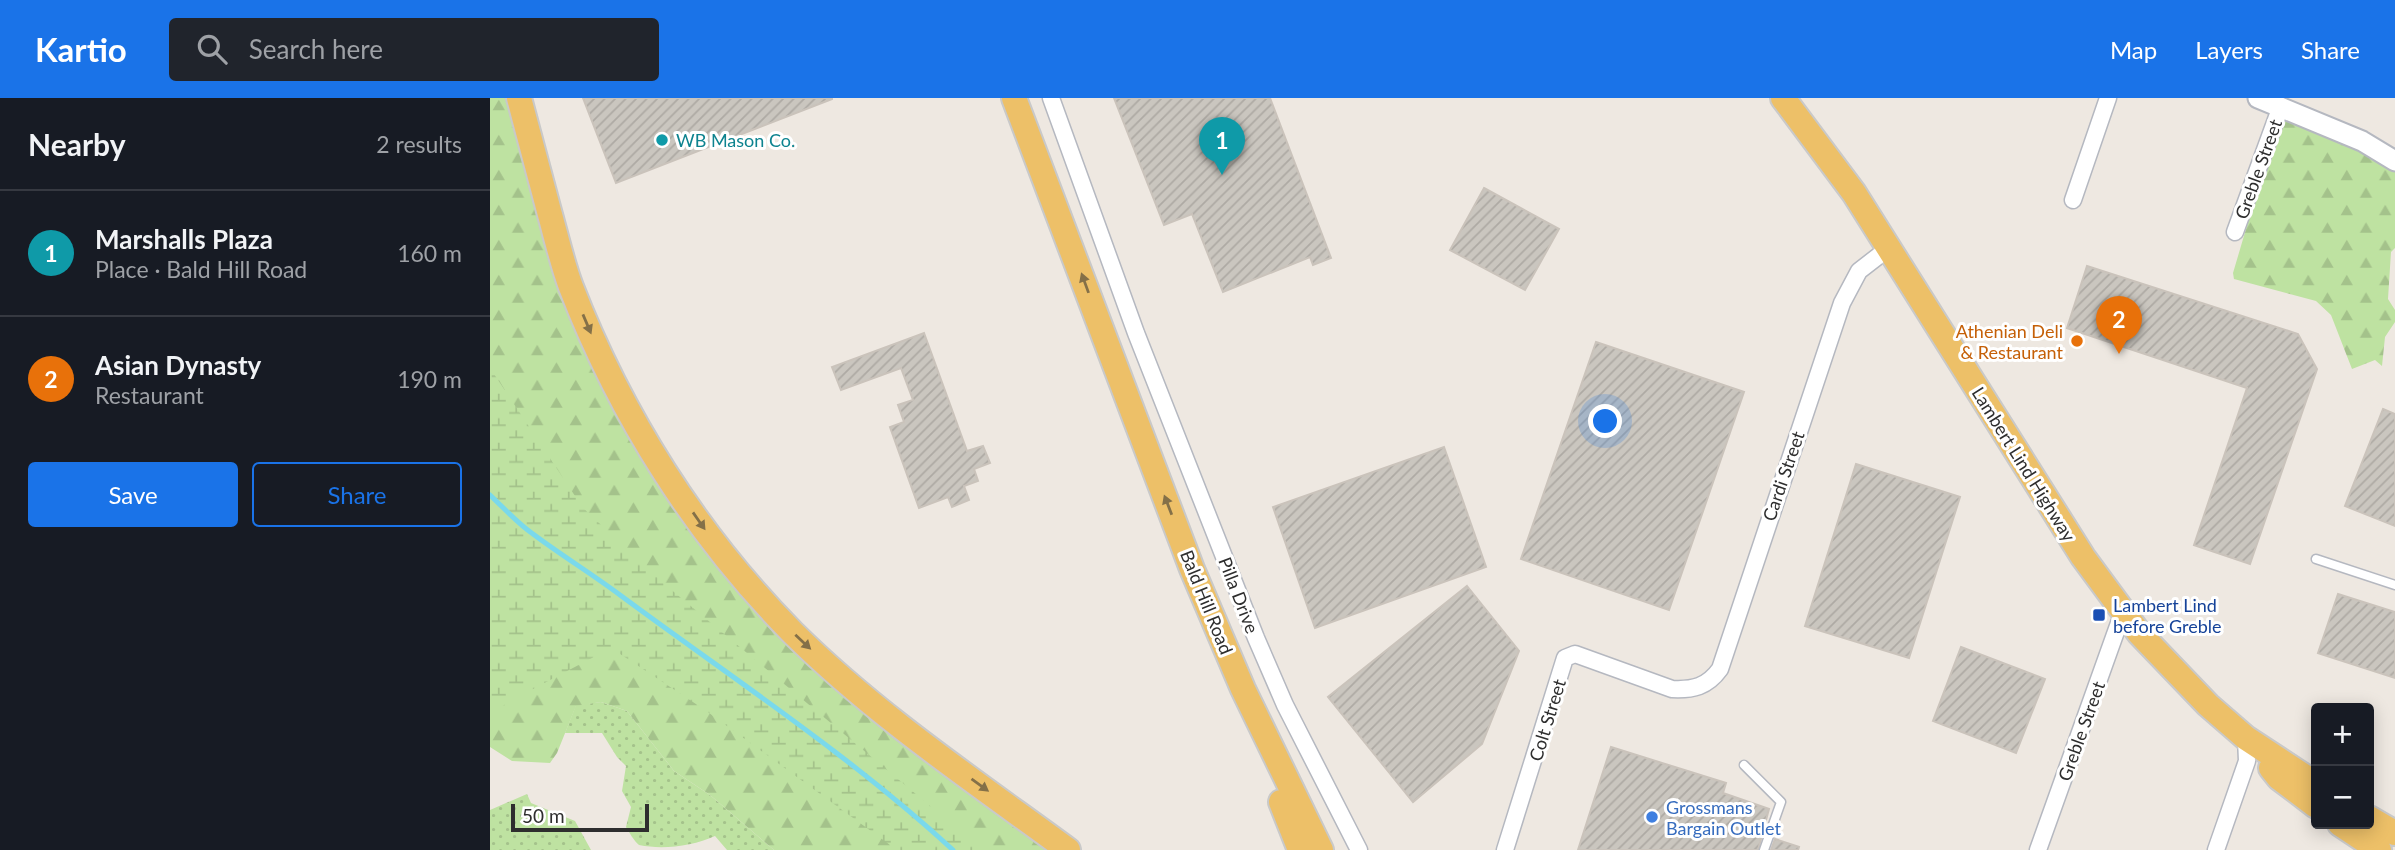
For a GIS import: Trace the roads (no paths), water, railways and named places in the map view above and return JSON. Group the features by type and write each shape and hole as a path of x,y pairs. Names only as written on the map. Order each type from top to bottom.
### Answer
{"main road":[{"name":"Bald Hill Road","path":"1014,98 1192,569 1243,690 1321,850"},
{"name":"Lambert Lind Highway","path":"1783,98 1854,192 2083,557 2138,633 2208,705 2246,738 2311,781"},
{"path":"509,103 571,287 622,400 666,475 720,551 755,594 849,684 930,749 1068,850"},
{"path":"1192,569 1229,678 1300,850"},
{"name":"Lambert Lind Highway","path":"2246,738 2279,778 2311,802"},
{"path":"2374,821 2395,833"},
{"path":"2348,829 2379,850"}],"street":[{"name":"Pilla Drive","path":"1051,98 1136,332 1273,677 1332,802 1359,850"},
{"path":"2073,200 2108,98"},
{"path":"2258,98 2362,141 2395,161"},
{"name":"Greble Street","path":"2235,232 2281,106"},
{"name":"Cardi Street","path":"1672,689 1687,690 1702,686 1720,669 1842,303 1859,271 1890,247"},
{"name":"Greble Street","path":"2039,850 2123,612"},
{"name":"Colt Street","path":"1505,850 1565,658 1575,654 1672,689"},
{"path":"2216,850 2247,761 2246,738"}],"lane":[{"path":"2316,559 2395,585"},
{"path":"1744,765 1781,802 1765,850"}],"waterway":[{"path":"490,495 527,530 832,749 953,850"}],"place":[{"name":"WB Mason Co.","path":"662,140"},
{"name":"Marshalls Plaza","path":"1222,175"},
{"name":"Athenian Deli & Restaurant","path":"2077,341"},
{"name":"Asian Dynasty","path":"2119,354"},
{"name":"Lambert Lind before Greble","path":"2099,615"},
{"name":"Grossmans Bargain Outlet","path":"1652,817"}]}
